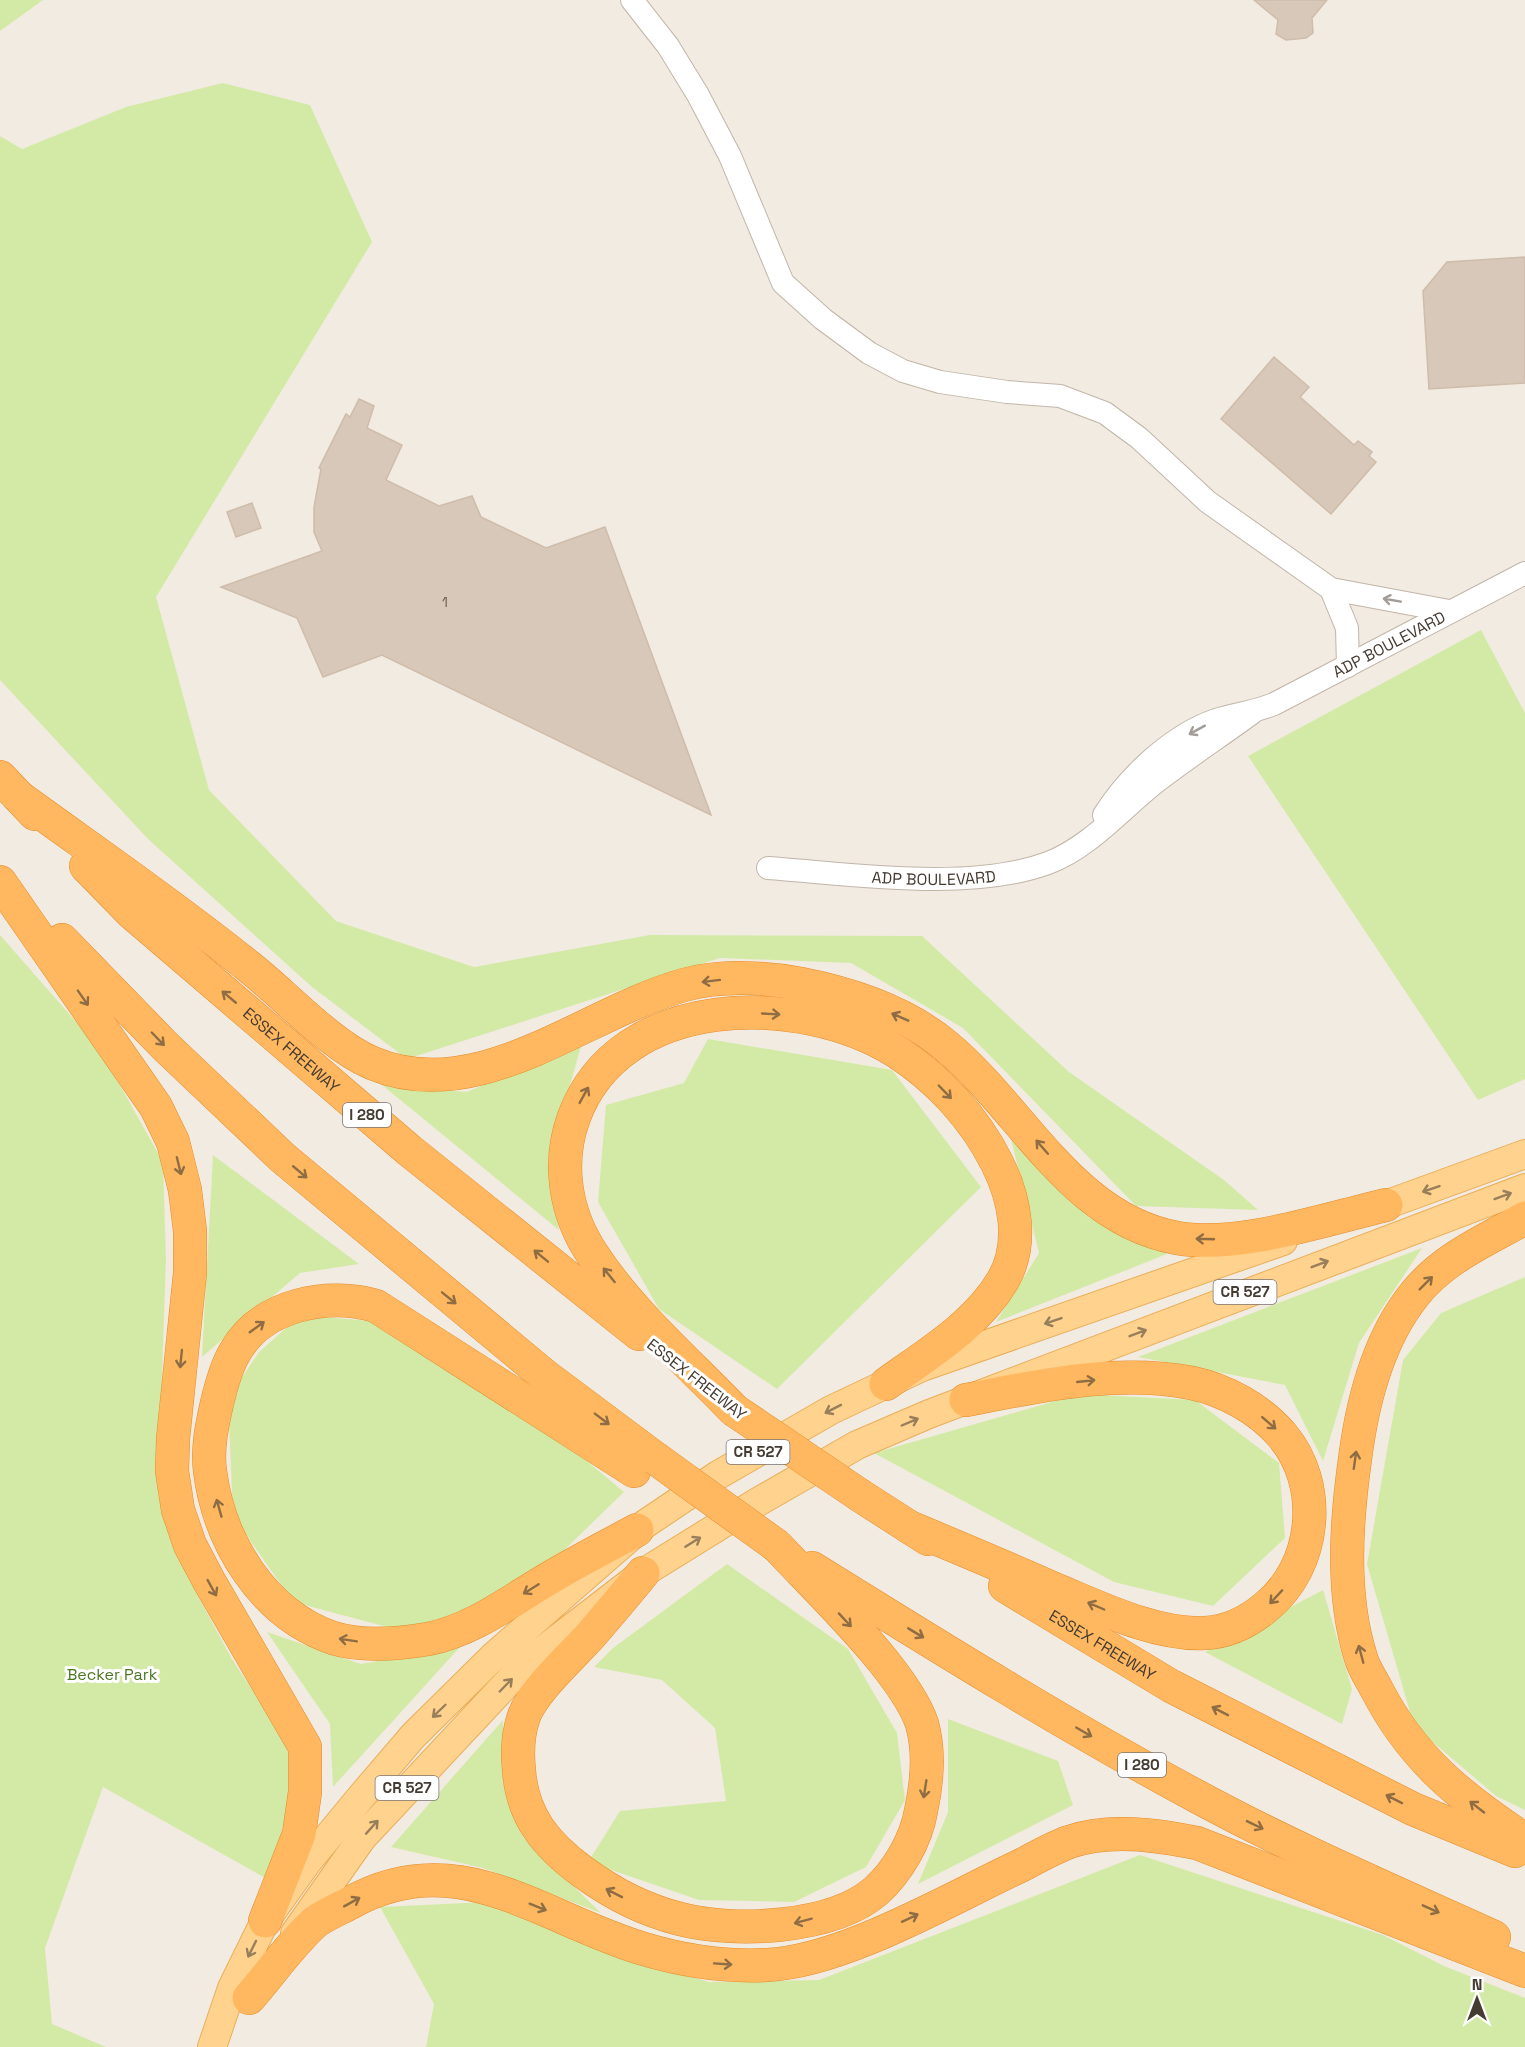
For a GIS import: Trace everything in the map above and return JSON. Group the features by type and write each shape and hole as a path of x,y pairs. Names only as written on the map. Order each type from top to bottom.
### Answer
{"highway":[{"path":"10,787 247,965 343,1046 371,1063 424,1076 475,1071 505,1061 649,996 688,983 725,979 797,983 847,994 918,1025 946,1046 992,1090 1061,1169 1102,1208 1137,1228 1179,1239 1223,1240 1386,1205"},
{"name":"ESSEX FREEWAY","path":"10,787 141,921 410,1151 734,1410 909,1527 1171,1686 1413,1809 1525,1855"},
{"name":"I 280","path":"0,876 165,1046 283,1158 544,1375 644,1464 713,1501 777,1546 1020,1695 1199,1798 1349,1872 1525,1951"},
{"path":"0,882 156,1107 173,1142 183,1180 190,1231 190,1273 173,1439 172,1472 178,1510 190,1545 209,1581 305,1748 305,1792 299,1834 265,1921"},
{"path":"734,1410 632,1304 592,1255 573,1215 566,1189 564,1162 569,1129 582,1095 601,1070 624,1049 655,1032 691,1020 733,1013 777,1014 822,1020 859,1033 897,1052 931,1078 962,1109 985,1139 1003,1175 1014,1208 1014,1244 1004,1278 988,1301 950,1338 886,1384"},
{"path":"1525,1218 1449,1259 1414,1294 1394,1325 1374,1376 1360,1424 1348,1527 1347,1569 1361,1658 1383,1701 1410,1742 1446,1782 1525,1840"},
{"path":"637,1530 553,1575 491,1614 459,1629 430,1638 404,1642 375,1643 333,1638 284,1612 243,1565 232,1545 218,1509 210,1470 210,1443 222,1383 235,1352 249,1333 288,1309 307,1303 330,1300 357,1301 376,1306 644,1464"},
{"path":"909,1527 1112,1612 1158,1626 1203,1633 1239,1626 1258,1614 1275,1600 1303,1557 1310,1524 1307,1486 1300,1464 1283,1436 1238,1400 1192,1383 1116,1377 1049,1385 966,1400"},
{"path":"643,1573 553,1675 525,1713 517,1746 523,1802 547,1843 606,1889 642,1907 682,1920 719,1925 788,1925 852,1905 876,1891 899,1862 918,1826 927,1771 922,1724 910,1700 867,1645 777,1546"},
{"path":"249,1998 315,1922 375,1888 430,1878 480,1885 642,1949 682,1959 724,1965 769,1965 812,1958 855,1943 1070,1842 1113,1834 1155,1834 1197,1843 1525,1971"}],"main road":[{"name":"CR 527","path":"212,2047 232,1988 265,1921 308,1861 413,1736 503,1648 637,1530 728,1469 831,1410 922,1367 1525,1154"},
{"name":"CR 527","path":"219,2047 249,1998 362,1838 436,1756 525,1664 643,1573 756,1503 857,1445 966,1400 1525,1188"}],"street":[{"path":"632,0 668,46 698,95 730,156 783,283 823,319 869,353 903,371 940,382 1007,392 1060,396 1105,413 1139,438 1208,502 1330,589 1449,611"},
{"name":"ADP BOULEVARD","path":"1090,836 1120,793 1142,768 1170,745 1215,720 1252,713 1348,666 1525,573"},
{"path":"1330,589 1347,628 1348,666"},
{"name":"ADP BOULEVARD","path":"768,868 917,877 1005,874 1049,863 1090,836 1115,827 1242,733 1252,713"}],"green space":[{"path":"0,0 43,0 0,31"},
{"path":"223,83 310,105 372,242 156,597 209,790 336,921 474,967 650,935 922,936 1069,1072 1224,1180 1258,1210 1136,1206 963,1028 851,963 720,958 407,1059 312,987 148,839 0,680 0,136 22,149 126,107"},
{"path":"1481,630 1525,713 1525,1079 1478,1100 1248,756"},
{"name":"Becker Park","path":"0,935 99,1048 163,1162 166,1260 158,1493 187,1576 232,1659 295,1755 296,1801 267,1879 103,1787 45,1948 52,2024 106,2047 0,2047"},
{"path":"708,1039 892,1070 981,1187 777,1389 659,1309 598,1202 606,1105 684,1083"},
{"path":"582,1043 548,1162 559,1230 382,1085 467,1092"},
{"path":"1011,1139 1088,1217 1167,1254 996,1322 1039,1253"},
{"path":"213,1155 359,1264 300,1273 202,1357"},
{"path":"1422,1248 1359,1343 1323,1461 1285,1385 1138,1357"},
{"path":"1525,1277 1525,1810 1496,1796 1414,1726 1367,1564 1403,1360 1441,1313"},
{"path":"301,1315 370,1321 534,1417 624,1492 551,1563 451,1620 406,1632 293,1602 233,1516 228,1398 259,1352"},
{"path":"1080,1394 1195,1400 1279,1463 1285,1538 1213,1606 1114,1582 874,1453"},
{"path":"727,1564 848,1649 897,1733 905,1800 866,1867 794,1902 699,1900 588,1862 620,1811 726,1801 715,1728 662,1680 594,1667 613,1648"},
{"path":"1323,1590 1352,1689 1342,1724 1205,1652"},
{"path":"267,1632 361,1664 460,1647 333,1787 330,1724"},
{"path":"948,1719 1058,1761 1073,1805 918,1884 948,1812"},
{"path":"503,1720 503,1782 523,1837 601,1913 483,1868 391,1847"},
{"path":"1140,1855 1383,1935 1444,1966 1525,1998 1525,2047 426,2047 434,2004 380,1907 487,1902 619,1956 709,1982 819,1980"}],"building":[{"path":"1254,0 1327,0 1312,18 1313,33 1306,38 1286,40 1276,34 1278,20"},
{"path":"1525,257 1525,383 1429,389 1423,291 1447,262"},
{"path":"1274,357 1309,387 1300,397 1354,445 1358,441 1372,452 1369,456 1376,462 1331,514 1221,419"},
{"path":"359,399 374,406 367,428 402,445 386,480 439,506 472,496 481,517 546,548 605,527 711,815 382,655 323,677 297,618 221,587 322,551 314,532 314,507 321,469 319,468 346,414 350,417"},
{"path":"252,503 261,528 236,537 227,512"}]}
